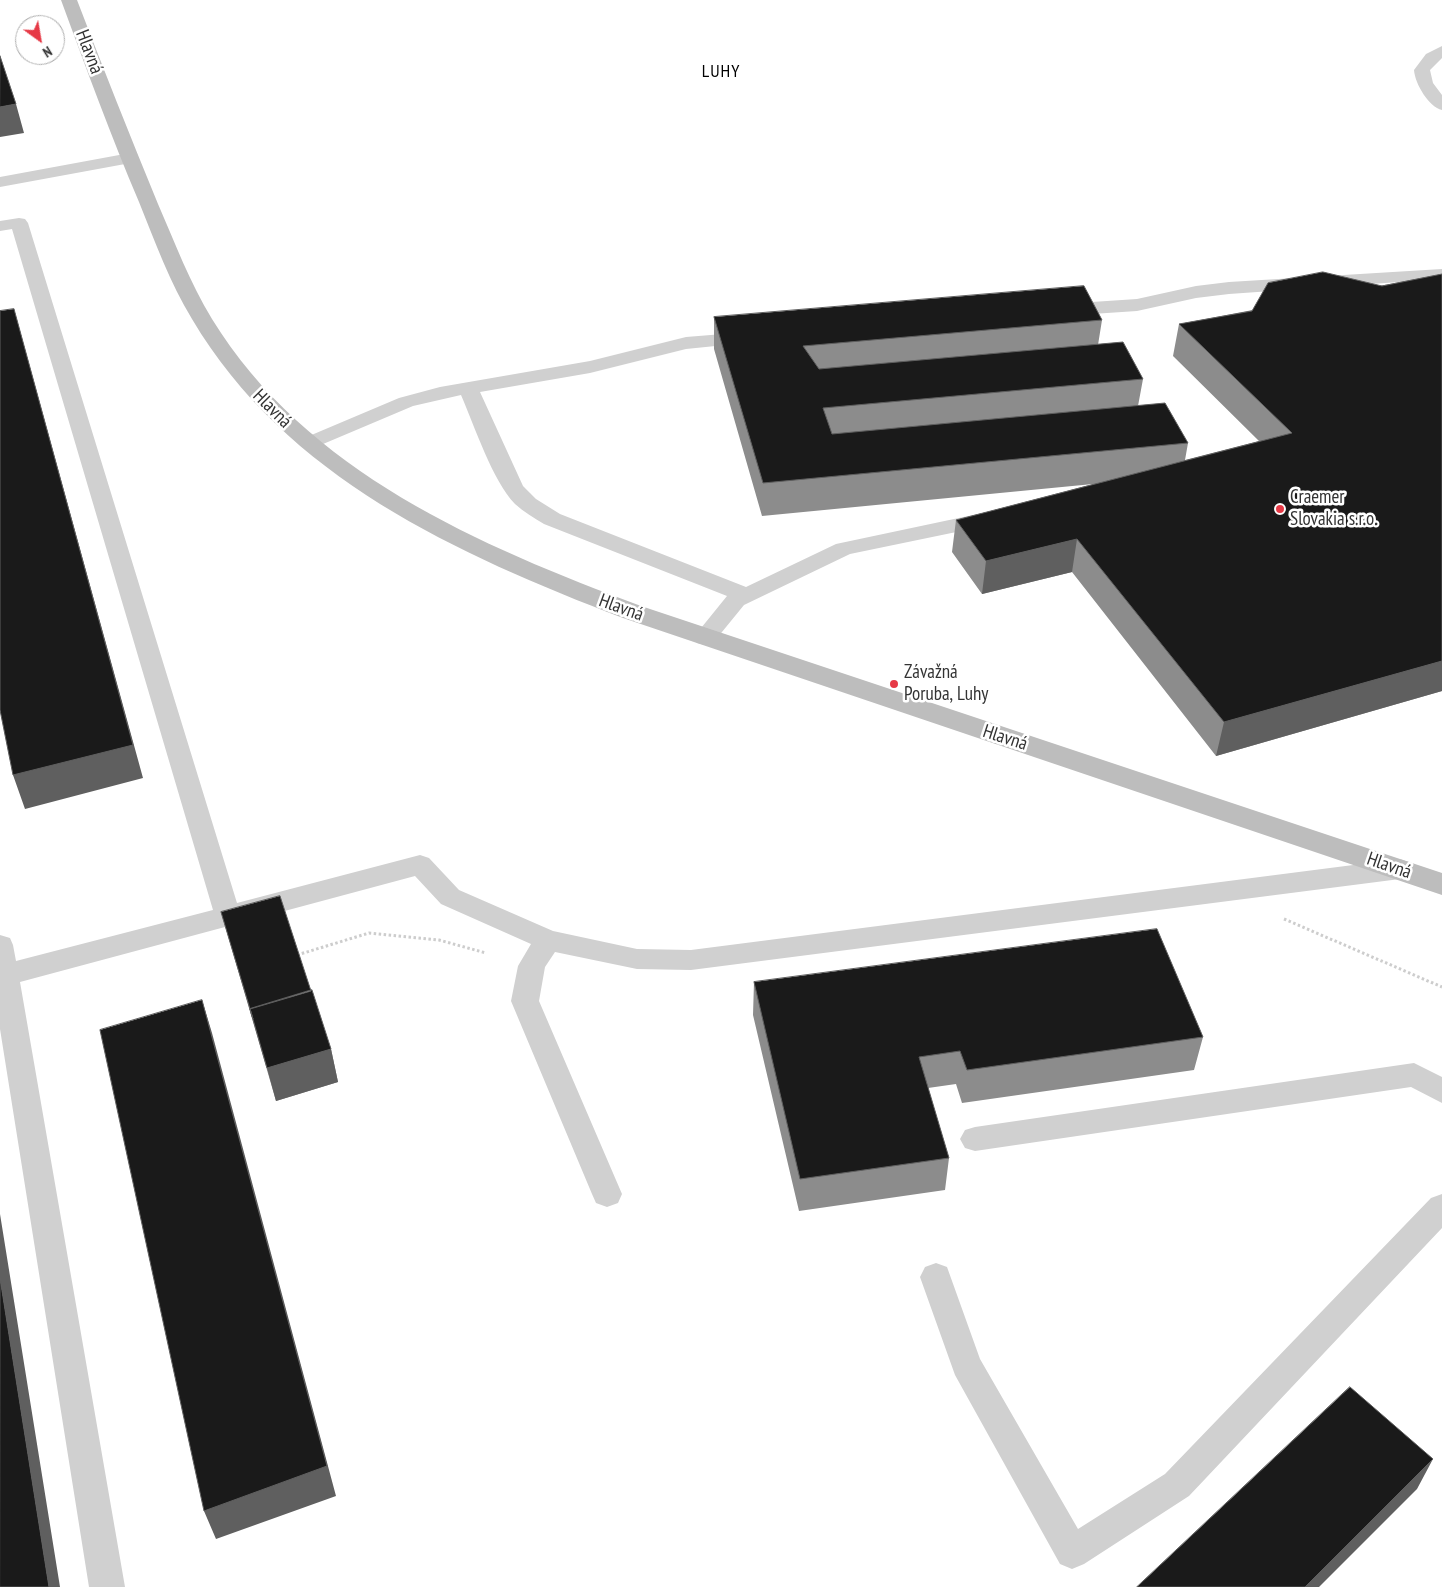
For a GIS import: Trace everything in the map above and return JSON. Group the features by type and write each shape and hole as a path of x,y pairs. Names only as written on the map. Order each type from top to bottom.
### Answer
{"street":[{"name":"Hlavná","path":"69,0 130,158 172,257 202,321 260,399 309,443 400,506 484,552 562,586 706,638 1442,884"}],"lane":[{"path":"1442,51 1426,62 1422,70 1422,80 1442,105"},
{"path":"0,182 130,158"},
{"path":"0,226 19,223 228,916"},
{"path":"1047,311 1137,305 1196,292 1229,288 1442,274"},
{"path":"309,443 406,402 468,388 590,366 686,343 764,336"},
{"path":"468,388 510,482 519,497 532,509 552,520 746,595"},
{"path":"706,638 736,600 844,549 1004,516"},
{"path":"5,975 420,865 450,897 548,940 637,959 691,960 1400,869"},
{"path":"548,940 532,966 525,1001 607,1194"},
{"path":"0,945 107,1587"},
{"path":"975,1139 1414,1075 1442,1090"},
{"path":"936,1276 966,1365 1072,1552 1177,1485 1442,1207"}],"building":[{"path":"0,56 16,104 0,107"},
{"name":"Craemer Slovakia s.r.o.","path":"1323,272 1382,286 1442,274 1442,661 1224,722 1077,539 986,561 956,520 1292,433 1179,324 1252,311 1268,283"},
{"path":"1084,286 1102,320 803,346 819,369 1123,342 1143,379 823,408 832,434 1165,403 1188,443 763,483 714,317"},
{"path":"14,309 133,745 13,775 0,710 0,311"},
{"path":"280,896 311,991 250,1009 221,912"},
{"path":"1157,929 1203,1037 967,1070 960,1051 919,1057 949,1158 800,1179 754,982"},
{"path":"312,990 331,1049 267,1068 250,1009"},
{"path":"202,1000 327,1466 204,1511 100,1030"},
{"path":"0,1278 49,1587 0,1587"},
{"path":"1350,1387 1433,1459 1305,1587 1137,1587"}],"place":[{"name":"Craemer Slovakia s.r.o.","path":"1280,509"},
{"name":"Závažná Poruba, Luhy","path":"894,684"}],"district":[{"name":"LUHY","path":"721,72"}]}
